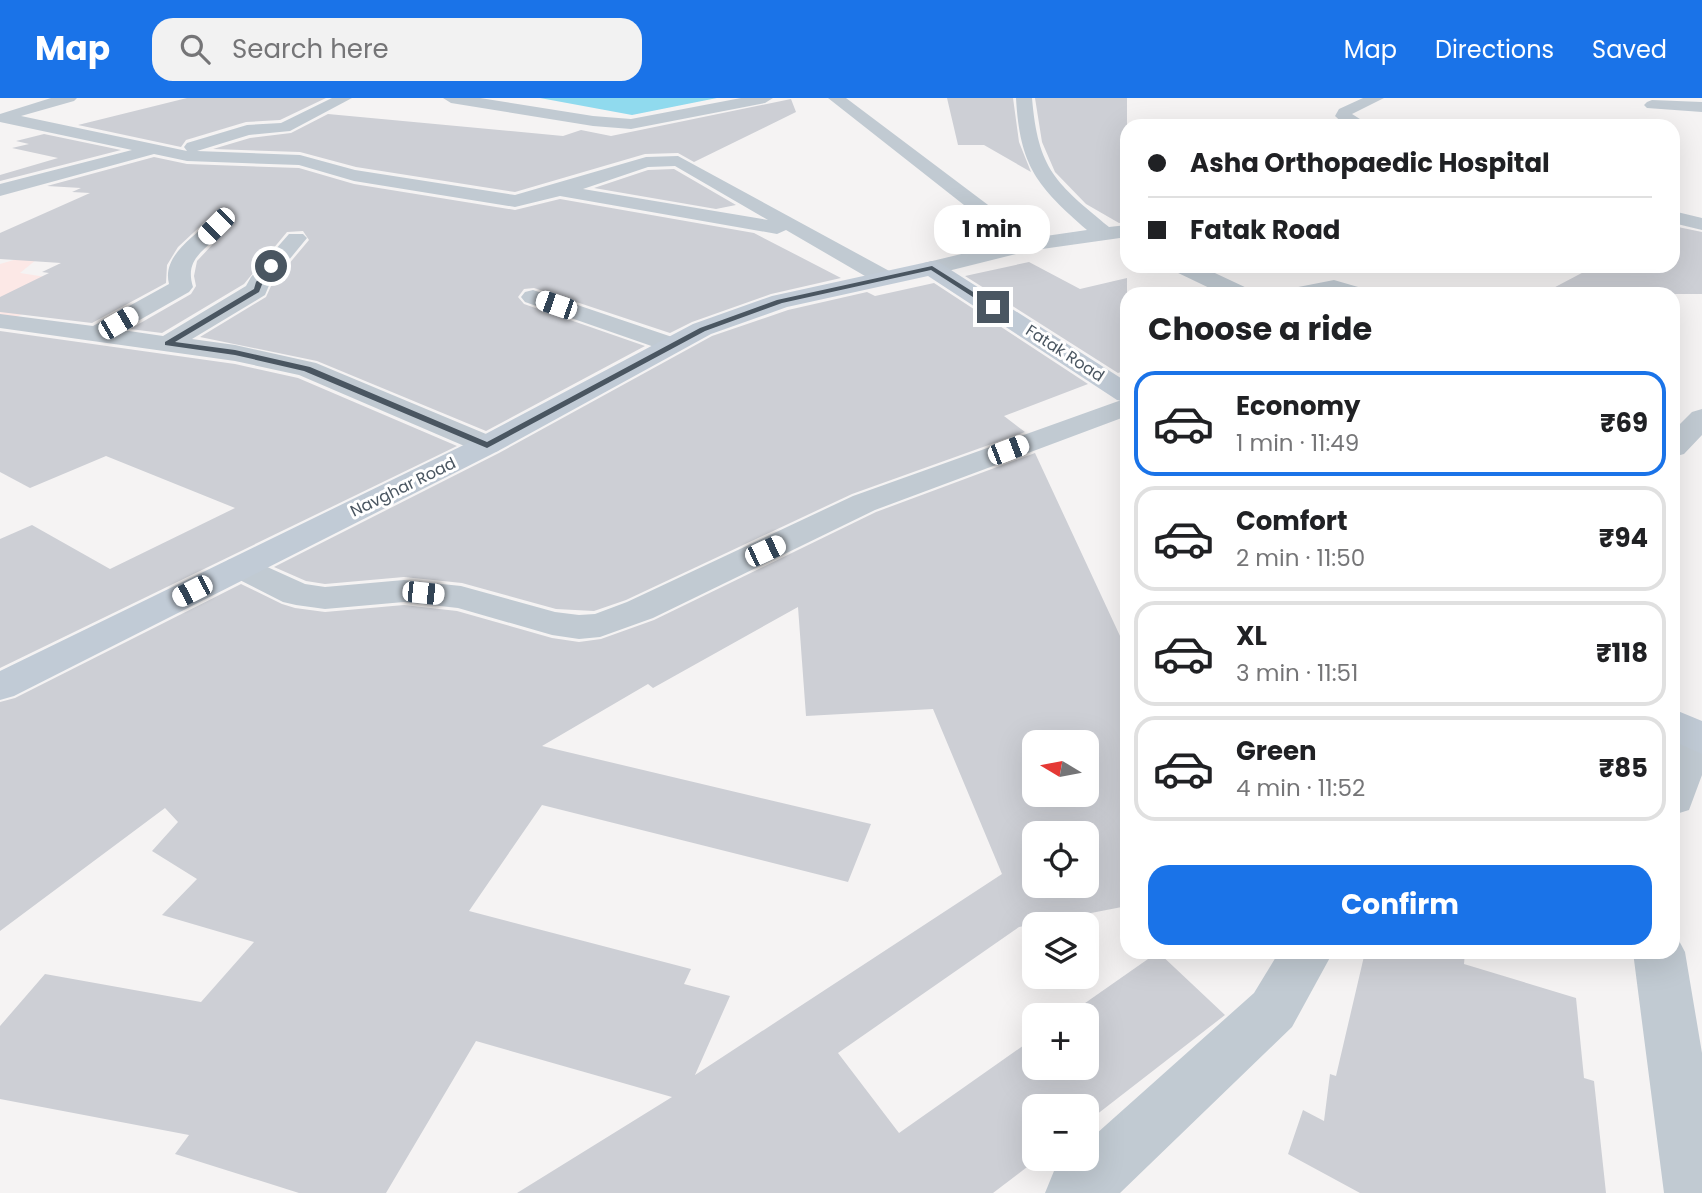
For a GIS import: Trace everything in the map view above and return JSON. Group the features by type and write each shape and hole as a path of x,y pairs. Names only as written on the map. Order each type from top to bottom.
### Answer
{"main road":[{"name":"Navghar Road","path":"0,687 487,445 702,329 780,301 932,268"},
{"name":"Fatak Road","path":"932,268 1120,389"}],"street":[{"path":"69,98 20,111 5,118 187,156 300,160 354,175 514,201 646,162 678,161 884,278"},
{"path":"187,149 247,130 280,129 344,98"},
{"path":"451,98 613,124 658,121 765,98"},
{"path":"836,98 1028,245"},
{"path":"1024,98 1032,158 1046,183 1117,235"},
{"path":"1346,119 1343,116 1345,112 1376,98"},
{"path":"1646,102 1702,107"},
{"path":"1646,102 1667,117"},
{"path":"278,111 312,114"},
{"path":"0,190 154,149"},
{"path":"558,190 804,233"},
{"path":"1680,219 1702,224"},
{"path":"97,334 181,287 177,272 181,261 216,226"},
{"path":"932,268 1028,245 1117,235"},
{"path":"167,344 257,290 265,274 296,238"},
{"path":"1197,273 1226,287"},
{"path":"533,297 672,345"},
{"path":"0,321 235,353 307,369 487,445"},
{"path":"240,567 296,594 325,598 404,591 461,597 552,623 579,627 600,625 640,610 864,503 1120,409"},
{"path":"1680,441 1702,418"},
{"path":"1680,769 1689,732"},
{"path":"1076,1193 1273,1010 1303,959"},
{"path":"1660,959 1695,1193"}],"shaded area":[{"path":"48,250 20,273 78,282 8,322 0,320 0,264"}],"water":[{"path":"540,98 717,98 632,115"}],"building":[{"path":"187,98 326,98 280,120 246,122 186,140 181,147 78,125"},
{"path":"947,98 1013,98 1019,142 1031,172 984,145 958,145"},
{"path":"1035,98 1127,98 1127,119 1120,119 1120,223 1086,204 1055,172 1042,142"},
{"path":"791,99 796,112 694,162 678,153 645,154 515,192 356,167 300,152 213,149 250,138 291,133 328,114 563,136 581,130 611,136"},
{"path":"44,134 121,150 0,181 0,175 58,158 12,148 29,144 16,141"},
{"path":"154,157 187,164 299,168 354,184 515,210 560,199 754,233 841,278 771,294 692,322 670,333 534,288 524,289 518,297 524,304 645,346 486,431 317,361 200,337 266,297 272,284 309,240 303,231 287,232 244,284 162,333 130,329 191,294 196,286 194,276 197,261 228,228 224,219 215,217 207,220 178,247 167,265 166,283 92,323 0,312 0,297 49,273 42,272 61,263 0,259 0,233 90,193 72,192 81,188 47,186"},
{"path":"674,169 736,205 716,209 594,188 648,170"},
{"path":"1680,227 1702,232 1702,294 1680,294 1680,287 1555,287 1582,273 1680,273"},
{"path":"1029,262 1080,289 1127,278 1127,287 1120,287 1120,372 1118,373 965,276"},
{"path":"934,283 1088,384 1004,416 1025,432 852,494 626,600 594,611 556,609 462,583 404,577 325,584 306,581 274,567 499,453 712,336 788,310 867,292 875,296"},
{"path":"0,331 235,364 298,378 457,446 0,668 0,539 32,525 110,569 235,508 106,456 30,488 0,472"},
{"path":"1035,453 1120,636 1120,907 1096,912 1022,912 1022,926 838,1053 899,1133 1022,1046 1022,1080 1099,1080 1099,1003 1085,1003 1148,959 1165,959 1225,1015 1099,1113 1099,1094 1022,1094 1022,1171 993,1193 517,1193 672,1097 476,1041 386,1193 299,1193 175,1154 189,1135 0,1099 0,1026 45,974 201,1002 254,942 162,915 197,879 152,851 178,822 165,808 0,931 0,702 15,698 241,584 295,608 325,612 404,605 457,611 552,638 579,642 601,639 654,620 876,512","holes":["798,607 806,716 933,709 1002,874 695,1075 730,996 684,984 691,969 469,911 542,805 848,882 871,824 542,746 648,684 653,688"]},
{"path":"1363,959 1464,959 1464,964 1576,998 1584,1078 1594,1081 1606,1193 1360,1193 1288,1154 1303,1110 1324,1121 1330,1074 1336,1076"}],"route":[{"path":"271,266 259,282 257,290 167,344 235,353 307,369 487,445 702,329 780,301 932,268 993,307"}]}
